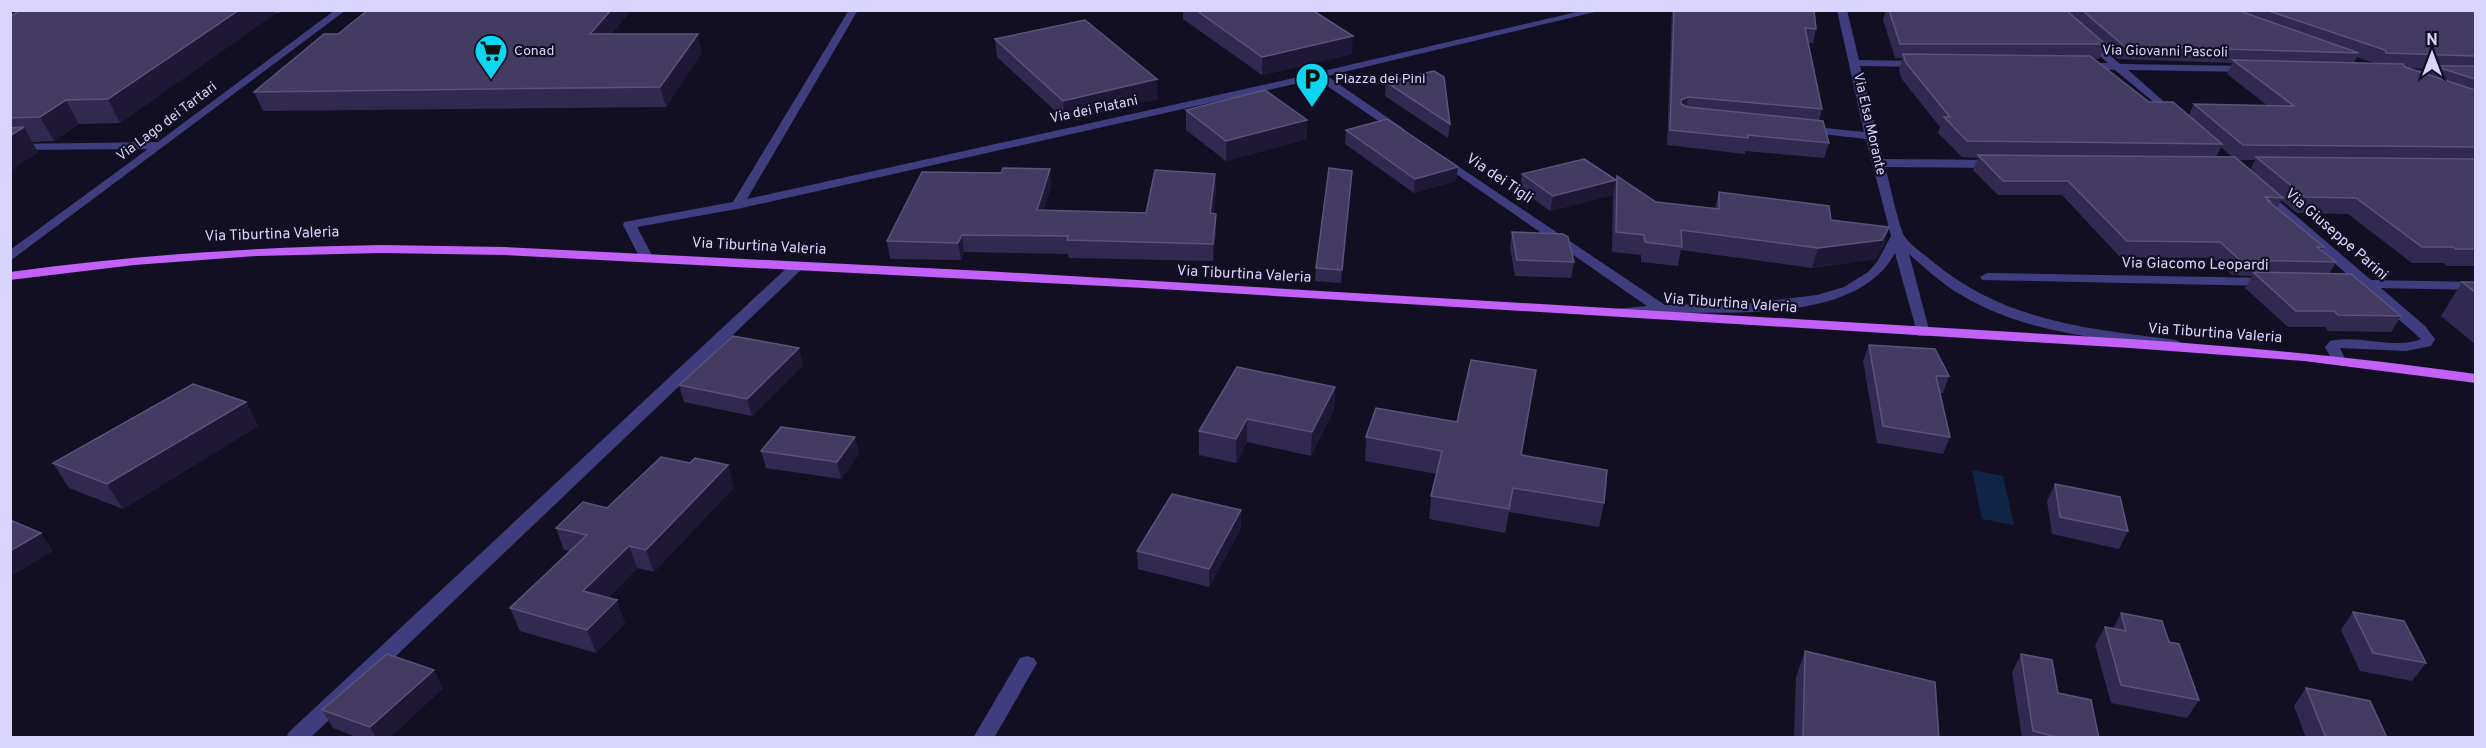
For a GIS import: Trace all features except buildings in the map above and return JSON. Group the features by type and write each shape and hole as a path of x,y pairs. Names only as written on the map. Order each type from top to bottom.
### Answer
{"main road":[{"name":"Via Tiburtina Valeria","path":"10,276 182,255 320,249 439,249 646,257 2230,351 2339,361 2475,379"}],"street":[{"name":"Via Lago dei Tartari","path":"10,257 342,10"},
{"path":"737,205 854,10"},
{"name":"Via dei Platani","path":"646,257 629,225 737,205 1320,76 1599,10"},
{"name":"Via Elsa Morante","path":"1842,10 1871,136 1923,333"},
{"path":"2077,31 2187,128"},
{"path":"1854,63 1938,64"},
{"name":"Via Giovanni Pascoli","path":"2069,66 2258,69"},
{"path":"2420,84 2387,73 2475,75"},
{"path":"1320,76 1408,136"},
{"path":"1790,128 1871,136"},
{"path":"10,147 160,146"},
{"name":"Via dei Tigli","path":"1426,149 1660,308"},
{"path":"1878,163 2007,164"},
{"name":"Via Giuseppe Parini","path":"2249,182 2366,285 2420,329 2428,339 2426,343 2413,345 2365,342 2335,344 2332,352 2339,361"},
{"path":"1612,313 1660,308 1767,306 1835,293 1862,282 1873,274 1883,264 1897,237 1938,273 1968,293 2022,317 2079,330 2230,351"},
{"path":"296,738 797,266"},
{"name":"Via Giacomo Leopardi","path":"1987,277 2283,283"},
{"path":"2343,284 2475,286"},
{"path":"982,738 1027,663"}],"water":[{"path":"1972,470 2003,476 2014,525 1982,519"}],"place":[{"name":"Conad","path":"491,80"},
{"name":"Piazza dei Pini","path":"1312,108"}]}
